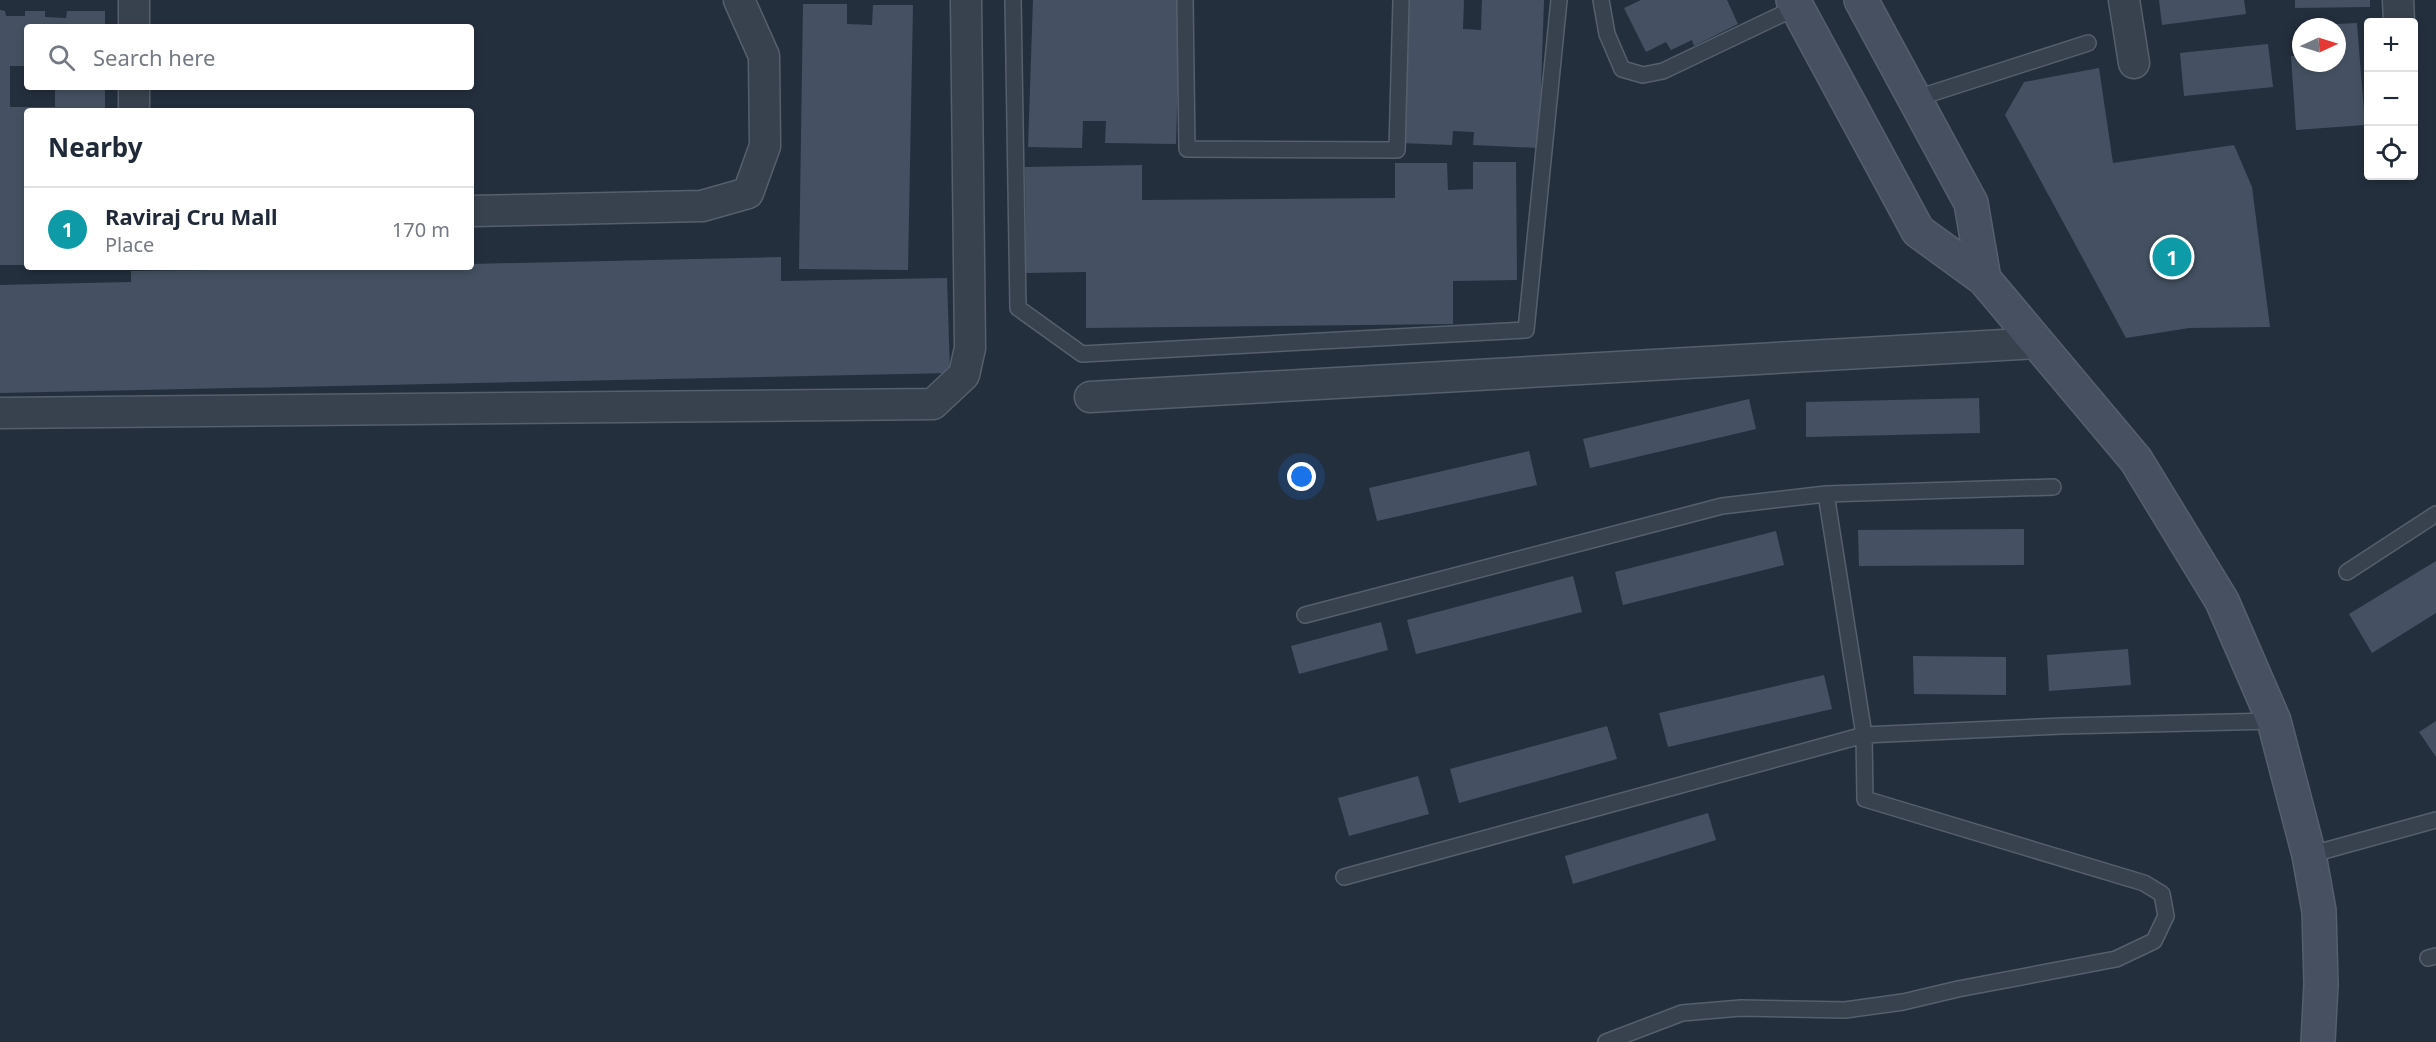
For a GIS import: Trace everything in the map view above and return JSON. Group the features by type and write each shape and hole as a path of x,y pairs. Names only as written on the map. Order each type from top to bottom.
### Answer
{"main road":[{"path":"1861,0 1971,203 1984,279"},
{"path":"1795,4 1918,231 1984,279 2136,460 2222,602 2274,722 2309,855 2319,911 2321,984 2318,1042"}],"street":[{"path":"134,0 134,24"},
{"path":"474,211 702,206 748,193 765,146 764,56 739,0"},
{"path":"0,413 933,404 964,375 970,348 966,0"},
{"path":"2124,0 2134,63"},
{"path":"2398,0 2399,18"},
{"path":"134,90 134,108"},
{"path":"1090,397 2038,343"}],"lane":[{"path":"1013,0 1018,308 1082,354 1526,330 1559,0"},
{"path":"1185,0 1187,149 1397,150 1401,0"},
{"path":"1601,0 1606,34 1622,69 1643,75 1662,71 1795,4"},
{"path":"1914,99 2088,43"},
{"path":"1305,615 1722,507 1827,494 2053,487"},
{"path":"1606,1042 1682,1013 1741,1008 1845,1010 1903,1002 1958,988 2116,959 2154,940 2166,916 2162,894 2144,883 1865,799 1864,735 1827,494"},
{"path":"2347,572 2436,514"},
{"path":"1344,877 1864,735 2062,726 2274,722"},
{"path":"2309,855 2436,820"}],"building":[{"path":"1033,0 1180,0 1176,144 1105,143 1106,121 1083,121 1082,148 1028,147"},
{"path":"1405,0 1464,0 1463,29 1481,30 1482,0 1544,0 1539,148 1473,145 1474,132 1453,131 1452,145 1400,143"},
{"path":"1641,0 1727,0 1738,24 1694,46 1692,40 1671,50 1666,42 1646,52 1624,8"},
{"path":"2159,0 2244,0 2246,14 2162,25"},
{"path":"2295,0 2370,0 2370,7 2295,8"},
{"path":"803,4 847,4 847,24 872,25 873,5 913,5 908,270 799,269"},
{"path":"0,10 5,11 6,16 25,16 25,11 45,11 45,17 66,18 67,11 105,11 105,24 24,24 24,66 10,66 10,107 55,107 55,90 105,90 105,108 24,108 24,265 0,265"},
{"path":"2357,23 2364,125 2296,130 2292,72 2346,72 2346,24"},
{"path":"2268,44 2273,87 2184,96 2180,53"},
{"path":"2099,68 2113,163 2234,145 2252,187 2270,327 2189,328 2126,338 2005,115 2024,82"},
{"path":"1473,162 1516,162 1517,280 1453,281 1453,324 1086,328 1086,272 1026,273 1025,167 1142,165 1142,200 1395,198 1395,163 1447,163 1448,190 1473,189"},
{"path":"781,257 781,281 947,278 950,373 0,393 0,285 131,282 131,271 474,270 474,264"},
{"path":"1979,398 1980,433 1806,437 1806,402"},
{"path":"1749,399 1756,429 1590,468 1583,439"},
{"path":"1529,451 1537,485 1377,521 1369,488"},
{"path":"2024,529 2024,565 1859,566 1858,530"},
{"path":"1776,531 1784,565 1623,605 1615,572"},
{"path":"2436,561 2436,613 2372,653 2349,614"},
{"path":"1573,576 1582,612 1416,654 1407,620"},
{"path":"1381,622 1388,650 1299,674 1291,646"},
{"path":"2128,649 2131,685 2049,691 2047,655"},
{"path":"1913,656 2006,657 2006,695 1914,694"},
{"path":"1824,675 1832,709 1668,747 1659,713"},
{"path":"2436,721 2436,757 2419,732"},
{"path":"1607,726 1617,759 1459,803 1450,769"},
{"path":"1418,776 1429,814 1349,836 1338,798"},
{"path":"1708,813 1716,840 1573,884 1565,856"}],"place":[{"name":"Raviraj Cru Mall","path":"2172,257"}]}
